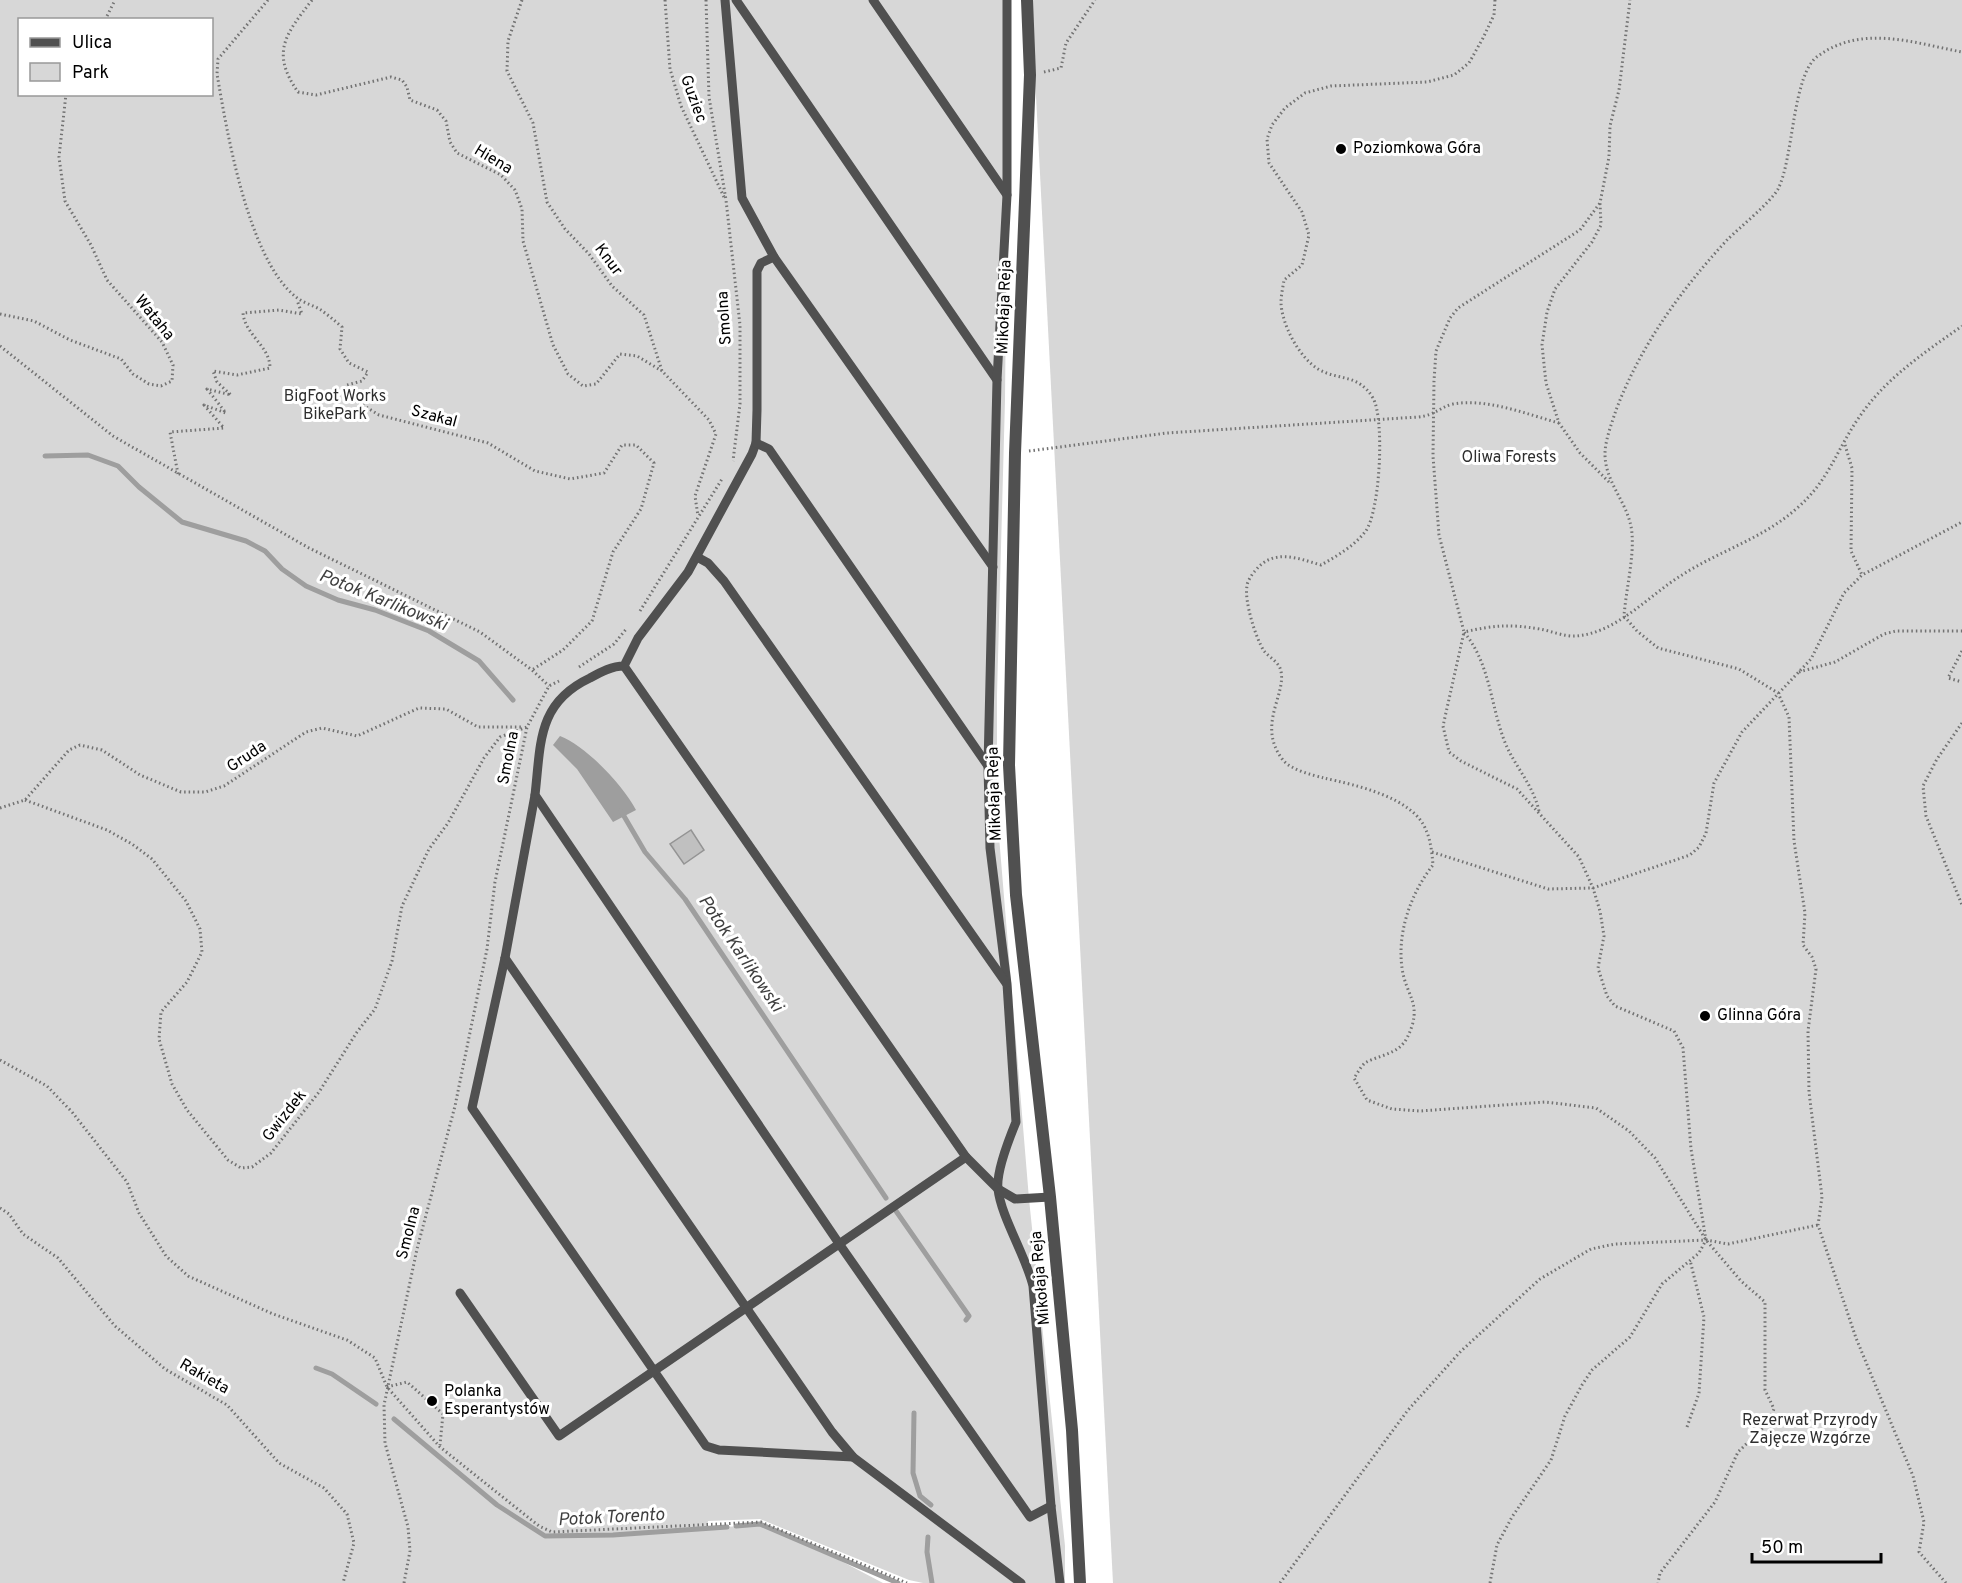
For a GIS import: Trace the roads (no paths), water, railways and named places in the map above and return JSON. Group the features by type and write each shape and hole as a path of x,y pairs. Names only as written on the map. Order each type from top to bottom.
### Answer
{"street":[{"name":"Mikołaja Reja","path":"1028,0 1030,75 1015,453 1009,719 1015,883 1050,1197 1072,1431 1080,1583"}],"lane":[{"path":"725,0 742,198 774,257 993,567"},
{"path":"736,0 997,380"},
{"path":"873,0 1007,195"},
{"path":"1006,0 1007,195 997,380 988,766 990,848 1007,984 1016,1122 1008,1143 998,1189 1029,1267 1033,1286 1050,1506 1060,1583"},
{"path":"624,666 638,638 697,557 756,443 757,270 761,263 774,257"},
{"path":"756,443 769,449 988,766"},
{"path":"697,557 708,563 724,581 1007,984"},
{"path":"624,666 615,666 581,682 563,693 553,705 542,740 535,795 505,958 472,1108 706,1446 719,1450 853,1457"},
{"path":"624,666 966,1157 998,1189 1015,1199 1050,1197"},
{"path":"535,795 840,1245 1030,1517 1050,1506"},
{"path":"505,958 832,1432 853,1457 1021,1583"},
{"path":"460,1293 559,1436 966,1157"}],"waterway":[{"name":"Potok Karlikowski","path":"45,456 88,455 118,466 139,487 182,522 246,541 265,551 282,569 306,586 338,600 375,610 429,631 479,661 513,700"},
{"name":"Potok Karlikowski","path":"621,811 645,852 685,899 886,1198"},
{"name":"Potok Karlikowski","path":"896,1211 969,1316 966,1320"},
{"name":"Potok Torento","path":"316,1368 332,1374 376,1404"},
{"name":"Potok Karlikowski","path":"914,1413 913,1473 920,1496 931,1505"},
{"name":"Potok Torento","path":"394,1419 497,1505 545,1536 613,1535 727,1527"},
{"name":"Potok Torento","path":"736,1526 760,1524 898,1583"},
{"name":"Potok Karlikowski","path":"928,1537 927,1552 932,1583"}],"place":[{"name":"Poziomkowa Góra","path":"1341,149"},
{"name":"Glinna Góra","path":"1705,1016"},
{"name":"Polanka Esperantystów","path":"432,1401"}],"park label":[{"name":"BigFoot Works BikePark","path":"335,406"},
{"name":"Oliwa Forests","path":"1509,458"},
{"name":"Rezerwat Przyrody Zajęcze Wzgórze","path":"1810,1430"}]}
